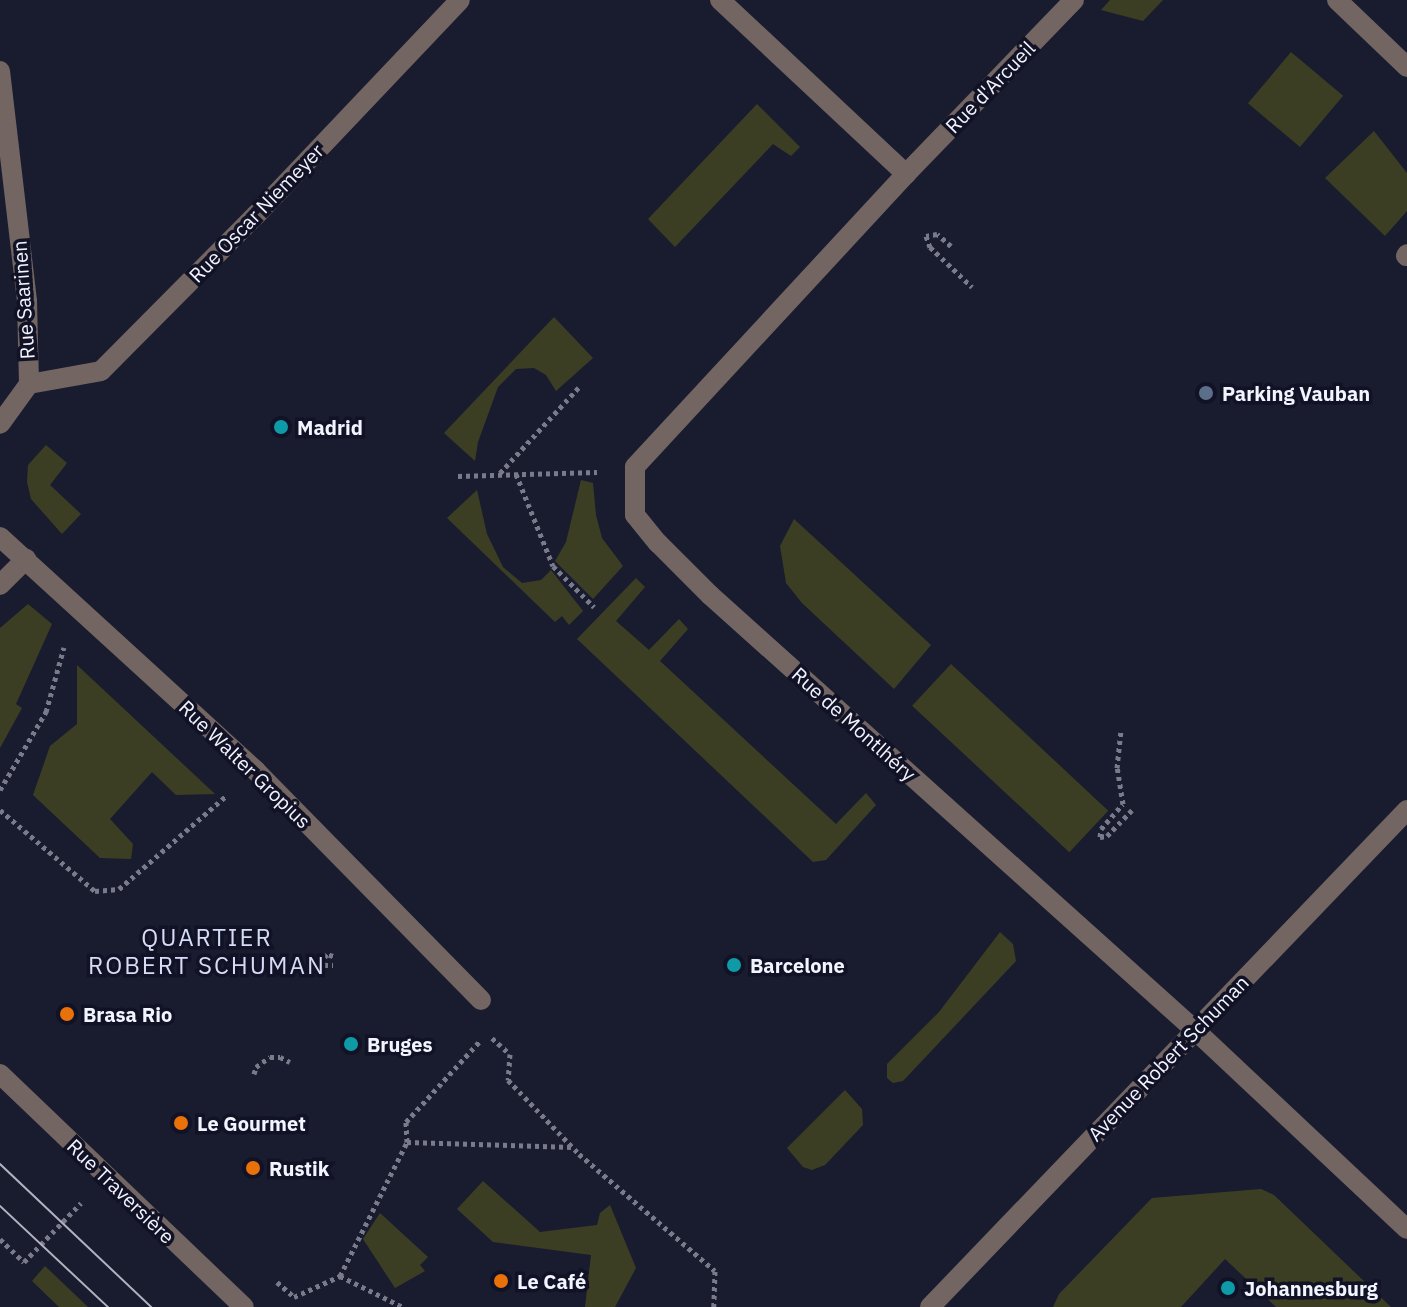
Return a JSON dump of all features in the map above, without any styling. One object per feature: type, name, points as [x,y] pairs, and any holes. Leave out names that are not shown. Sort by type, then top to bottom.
[{"type":"street","name":"Rue Oscar Niemeyer","points":[[29,384],[101,371],[256,215],[460,0]]},
{"type":"street","points":[[720,0],[906,174]]},
{"type":"street","name":"Rue d'Arcueil","points":[[906,174],[1074,0]]},
{"type":"street","points":[[1337,0],[1407,67]]},
{"type":"street","name":"Rue Saarinen","points":[[0,71],[27,301],[29,384],[0,424]]},
{"type":"street","name":"Rue de Montlhéry","points":[[906,174],[635,467],[635,515],[710,595],[1196,1031],[1407,1229]]},
{"type":"street","name":"Rue Walter Gropius","points":[[0,537],[256,771],[481,1000]]},
{"type":"street","points":[[0,585],[26,559]]},
{"type":"street","name":"Avenue Robert Schuman","points":[[930,1307],[1407,810]]},
{"type":"street","name":"Rue Traversière","points":[[0,1074],[239,1303]]},
{"type":"path","points":[[951,246],[937,234],[926,236],[930,247],[972,287]]},
{"type":"path","points":[[500,473],[579,387]]},
{"type":"path","points":[[458,476],[606,472]]},
{"type":"path","points":[[516,474],[553,566],[594,607]]},
{"type":"path","points":[[0,790],[46,712],[75,607]]},
{"type":"path","points":[[1121,732],[1117,768],[1123,804],[1101,829],[1100,837],[1107,836],[1132,810]]},
{"type":"path","points":[[0,810],[95,891],[119,889],[256,771]]},
{"type":"path","points":[[333,956],[327,954],[322,961],[324,965],[333,965]]},
{"type":"path","points":[[245,971],[252,972],[254,967],[247,958]]},
{"type":"path","points":[[239,1303],[264,1269],[294,1297],[340,1276],[407,1142],[406,1122],[487,1033],[510,1054],[508,1080],[573,1147],[715,1271],[714,1307]]},
{"type":"path","points":[[254,1074],[256,1067],[270,1057],[280,1057],[290,1062]]},
{"type":"path","points":[[407,1142],[573,1147]]},
{"type":"path","points":[[0,1239],[24,1262],[81,1203]]},
{"type":"path","points":[[340,1276],[403,1307]]},
{"type":"green space","points":[[1110,0],[1163,0],[1143,21],[1101,10]]},
{"type":"green space","points":[[1291,52],[1343,96],[1300,147],[1248,103]]},
{"type":"green space","points":[[757,104],[800,147],[791,156],[773,144],[675,247],[648,219]]},
{"type":"green space","points":[[1374,131],[1407,173],[1407,211],[1385,236],[1325,178]]},
{"type":"green space","points":[[554,317],[593,358],[556,391],[546,375],[534,368],[516,369],[498,387],[478,442],[475,461],[444,433]]},
{"type":"green space","points":[[46,445],[67,463],[50,485],[81,514],[62,534],[31,499],[27,482],[28,465]]},
{"type":"green space","points":[[581,480],[593,483],[602,538],[623,566],[593,599],[555,561],[566,542]]},
{"type":"green space","points":[[477,490],[487,534],[503,567],[522,583],[541,580],[551,570],[583,611],[569,625],[562,616],[555,622],[447,518]]},
{"type":"green space","points":[[794,519],[931,645],[894,689],[802,603],[786,583],[780,546]]},
{"type":"green space","points":[[636,578],[645,587],[616,621],[649,650],[679,619],[688,629],[660,661],[836,824],[866,793],[876,805],[826,860],[813,862],[577,639]]},
{"type":"green space","points":[[28,604],[52,624],[16,704],[22,708],[0,748],[0,628]]},
{"type":"green space","points":[[951,664],[1108,811],[1069,852],[912,706]]},
{"type":"green space","points":[[77,665],[215,794],[176,795],[152,772],[110,819],[133,844],[131,859],[100,858],[33,795],[50,746],[77,724]]},
{"type":"green space","points":[[1000,932],[1013,944],[1016,961],[903,1081],[893,1083],[887,1078],[887,1064],[939,1012]]},
{"type":"green space","points":[[845,1090],[862,1109],[863,1125],[825,1165],[812,1170],[803,1167],[787,1148]]},
{"type":"green space","points":[[483,1181],[540,1232],[597,1225],[600,1213],[610,1205],[636,1268],[615,1307],[585,1307],[591,1255],[493,1242],[457,1209]]},
{"type":"green space","points":[[1261,1189],[1274,1195],[1391,1307],[1276,1307],[1225,1259],[1181,1307],[1053,1307],[1059,1294],[1152,1198]]},
{"type":"green space","points":[[380,1213],[428,1257],[420,1265],[425,1271],[395,1288],[363,1239]]},
{"type":"green space","points":[[45,1266],[88,1307],[59,1307],[32,1281]]},
{"type":"tram line","points":[[0,1164],[151,1307]]},
{"type":"tram line","points":[[0,1206],[108,1307]]},
{"type":"place","name":"Parking Vauban","points":[[1206,393]]},
{"type":"place","name":"Madrid","points":[[281,427]]},
{"type":"place","name":"Barcelone","points":[[734,965]]},
{"type":"place","name":"Brasa Rio","points":[[67,1014]]},
{"type":"place","name":"Bruges","points":[[351,1044]]},
{"type":"place","name":"Le Gourmet","points":[[181,1123]]},
{"type":"place","name":"Rustik","points":[[253,1168]]},
{"type":"place","name":"Le Café","points":[[501,1281]]},
{"type":"place","name":"Johannesburg","points":[[1228,1288]]},
{"type":"district","name":"QUARTIER ROBERT SCHUMAN","points":[[207,952]]}]
